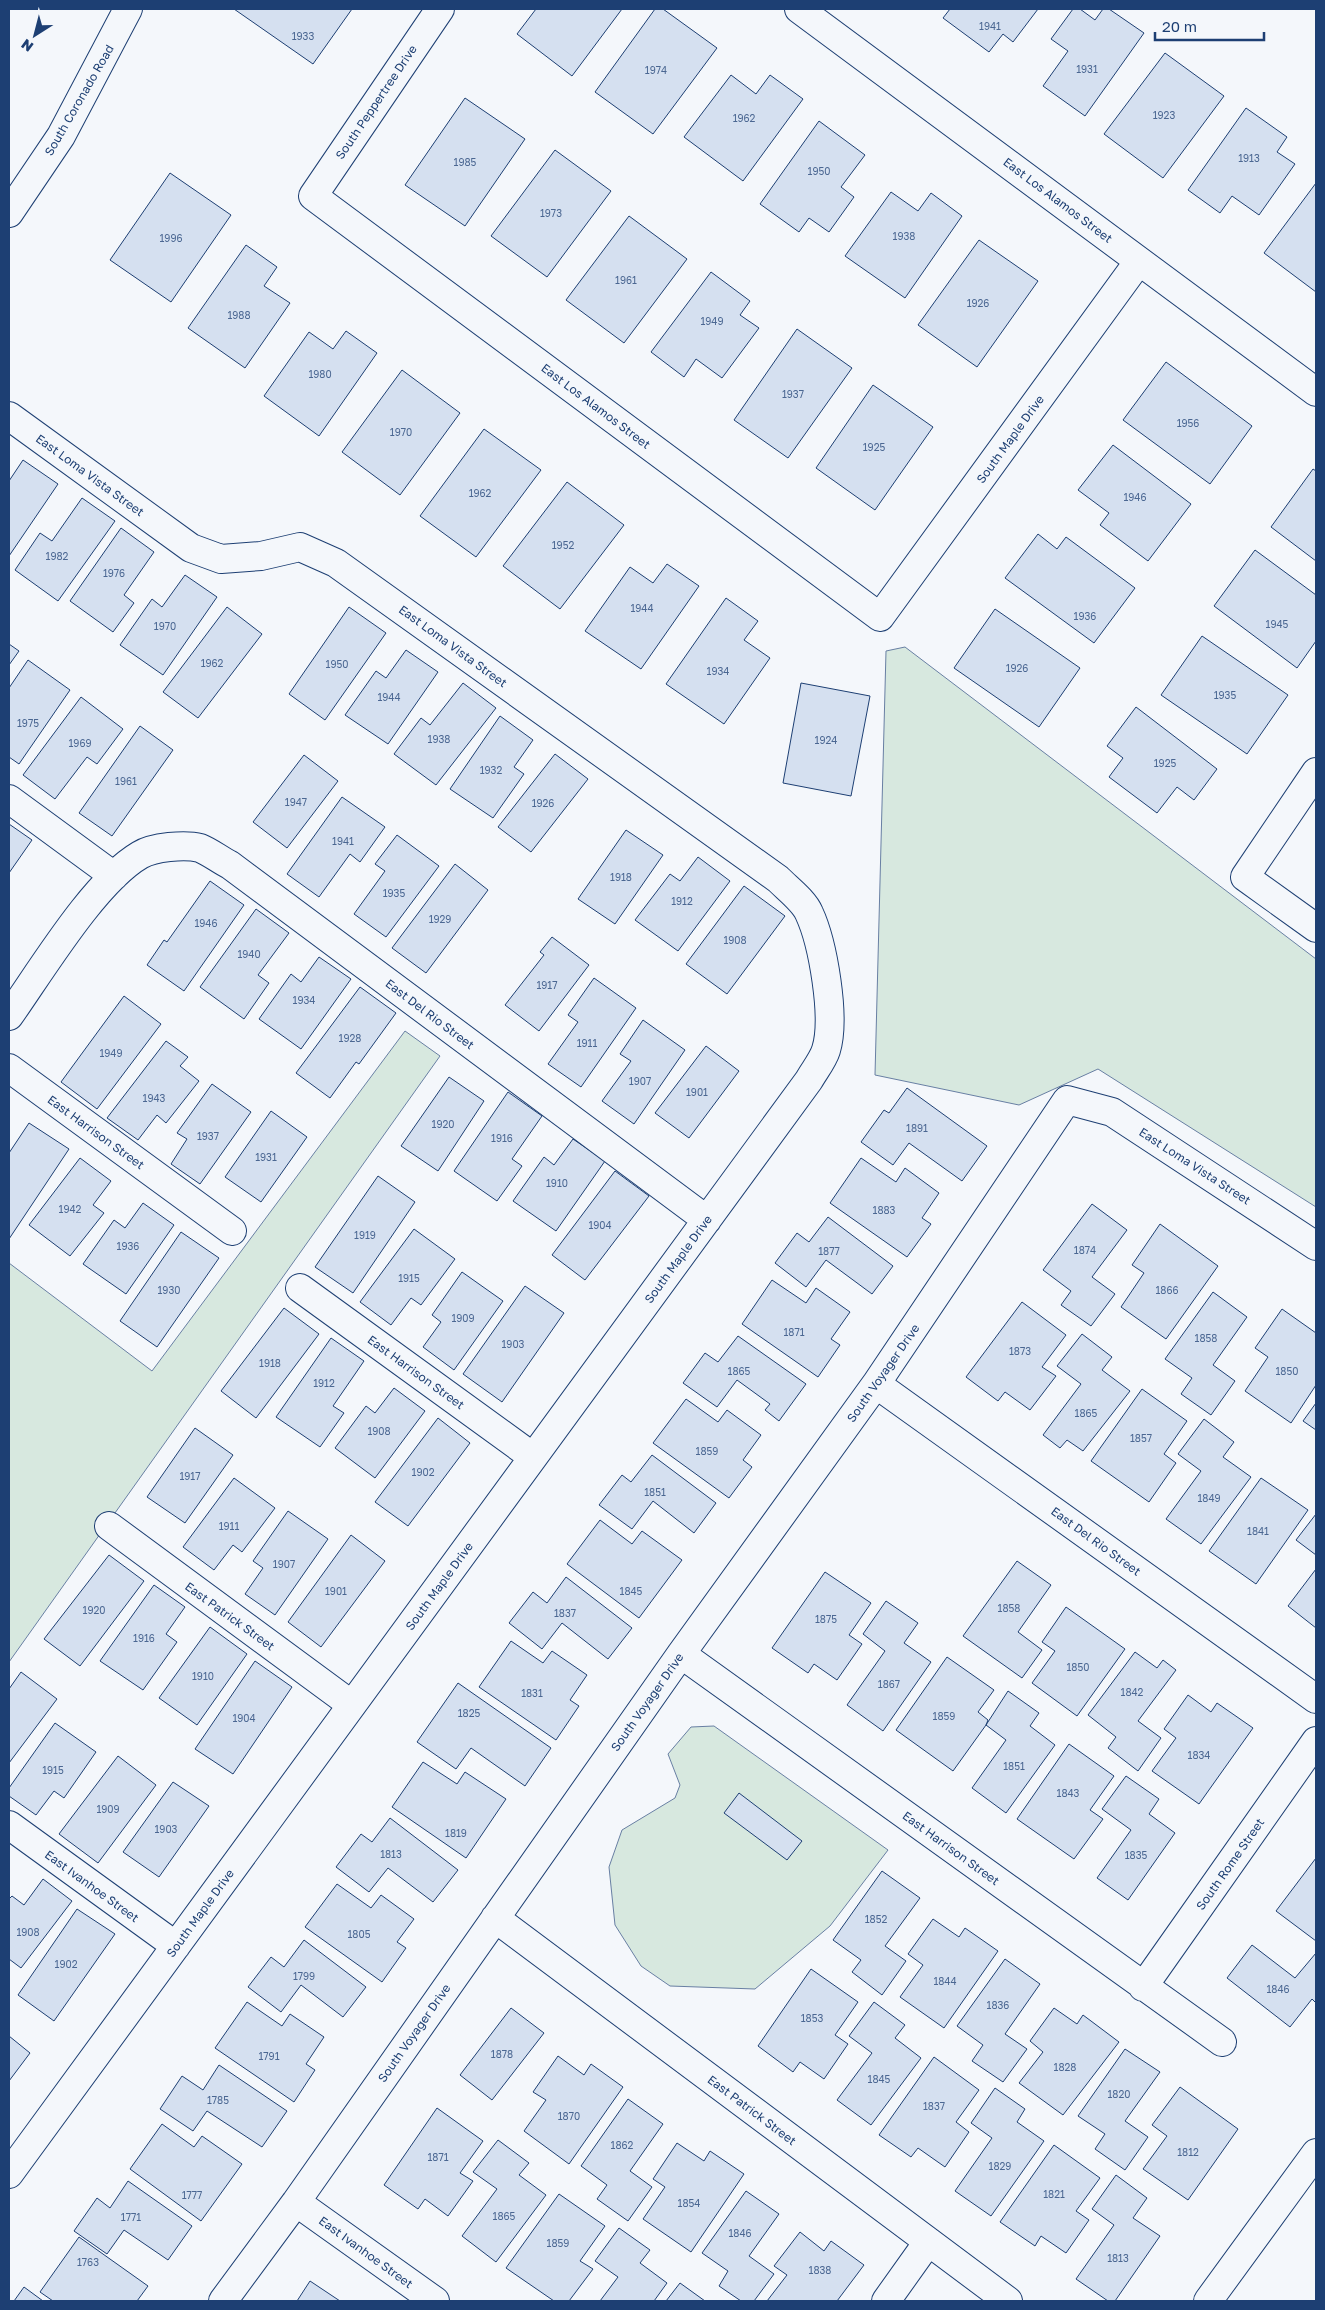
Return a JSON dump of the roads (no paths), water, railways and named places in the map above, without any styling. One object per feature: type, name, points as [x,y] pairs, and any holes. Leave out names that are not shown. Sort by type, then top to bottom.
[{"type":"street","name":"South Coronado Road","points":[[9,213],[61,136],[128,9]]},
{"type":"street","name":"South Peppertree Drive","points":[[313,196],[440,9]]},
{"type":"street","name":"East Los Alamos Street","points":[[799,9],[1316,392]]},
{"type":"street","name":"East Los Alamos Street","points":[[313,196],[880,617]]},
{"type":"street","name":"South Maple Drive","points":[[880,617],[1139,261]]},
{"type":"street","name":"East Loma Vista Street","points":[[9,416],[191,548],[221,559],[261,556],[300,547],[336,563],[778,879],[809,912],[819,941],[828,984]]},
{"type":"street","points":[[1316,772],[1245,877],[1316,928]]},
{"type":"street","points":[[9,799],[114,876],[87,906],[9,1016]]},
{"type":"street","name":"East Del Rio Street","points":[[114,876],[141,854],[168,847],[199,848],[230,865],[707,1220]]},
{"type":"street","name":"South Maple Drive","points":[[9,2174],[809,1080],[826,1049],[828,984]]},
{"type":"street","name":"East Harrison Street","points":[[9,1068],[232,1231]]},
{"type":"street","name":"East Loma Vista Street","points":[[1067,1100],[1112,1112],[1316,1246]]},
{"type":"street","name":"South Voyager Drive","points":[[223,2301],[296,2202],[681,1654],[876,1384],[1067,1100]]},
{"type":"street","name":"East Harrison Street","points":[[300,1288],[533,1457]]},
{"type":"street","name":"East Del Rio Street","points":[[876,1384],[1316,1699]]},
{"type":"street","name":"East Patrick Street","points":[[109,1526],[352,1705]]},
{"type":"street","name":"East Harrison Street","points":[[681,1654],[1222,2042]]},
{"type":"street","name":"South Rome Street","points":[[1143,1987],[1316,1741]]},
{"type":"street","name":"East Ivanhoe Street","points":[[9,1826],[176,1946]]},
{"type":"street","name":"East Patrick Street","points":[[495,1918],[1008,2301]]},
{"type":"street","points":[[1208,2301],[1316,2153]]},
{"type":"street","name":"East Ivanhoe Street","points":[[296,2202],[435,2301]]},
{"type":"street","points":[[886,2301],[928,2242]]}]
